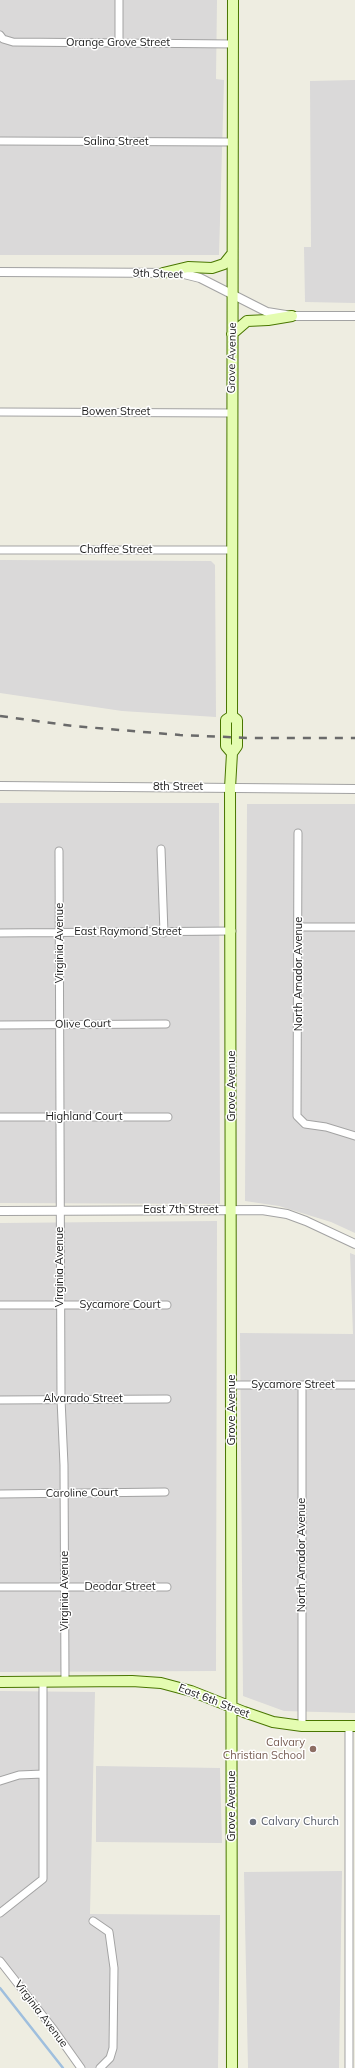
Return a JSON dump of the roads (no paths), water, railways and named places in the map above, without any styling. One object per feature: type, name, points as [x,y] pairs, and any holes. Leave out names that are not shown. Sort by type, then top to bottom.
[{"type":"main road","name":"Grove Avenue","points":[[232,2068],[232,931],[230,788],[232,753],[226,746],[226,720],[232,716],[231,412],[233,295],[233,0]]},
{"type":"main road","points":[[163,273],[188,267],[212,268],[224,264],[232,254]]},
{"type":"main road","points":[[232,334],[247,321],[268,320],[292,316]]},
{"type":"main road","name":"East 6th Street","points":[[0,1682],[132,1681],[168,1684],[274,1722],[302,1726],[352,1726]]},
{"type":"street","points":[[119,0],[119,43]]},
{"type":"street","name":"Orange Grove Street","points":[[2,37],[13,42],[233,44]]},
{"type":"street","name":"Salina Street","points":[[0,141],[233,142]]},
{"type":"street","name":"9th Street","points":[[0,272],[180,273],[200,278],[267,312],[292,316],[355,316]]},
{"type":"street","name":"Bowen Street","points":[[0,412],[231,412]]},
{"type":"street","name":"Chaffee Street","points":[[0,550],[232,550]]},
{"type":"street","name":"8th Street","points":[[0,786],[355,789]]},
{"type":"street","name":"North Amador Avenue","points":[[298,833],[299,927],[297,1116],[304,1124],[326,1127],[355,1136]]},
{"type":"street","points":[[161,850],[164,933]]},
{"type":"street","name":"Virginia Avenue","points":[[59,851],[61,1399],[64,1493],[65,1682]]},
{"type":"street","points":[[299,927],[355,927]]},
{"type":"street","name":"East Raymond Street","points":[[0,933],[164,933],[232,931]]},
{"type":"street","name":"Olive Court","points":[[0,1025],[166,1024]]},
{"type":"street","name":"Highland Court","points":[[0,1117],[168,1118]]},
{"type":"street","name":"East 7th Street","points":[[0,1211],[262,1210],[286,1214],[331,1231],[355,1244]]},
{"type":"street","name":"Sycamore Court","points":[[0,1305],[167,1305]]},
{"type":"street","name":"Sycamore Street","points":[[232,1385],[355,1385]]},
{"type":"street","name":"North Amador Avenue","points":[[302,1385],[302,1726]]},
{"type":"street","name":"Alvarado Street","points":[[0,1400],[167,1399]]},
{"type":"street","name":"Caroline Court","points":[[0,1494],[165,1492]]},
{"type":"street","name":"Deodar Street","points":[[0,1587],[168,1587]]},
{"type":"street","points":[[0,1913],[43,1879],[43,1682]]},
{"type":"street","points":[[349,2068],[352,2008],[352,1726]]},
{"type":"street","points":[[0,1781],[19,1775],[42,1774]]},
{"type":"street","points":[[93,1920],[109,1932],[114,1968],[113,2048],[110,2058],[100,2068]]},
{"type":"street","name":"Virginia Avenue","points":[[0,1961],[54,2030],[81,2068]]},
{"type":"waterway","points":[[0,1988],[63,2068]]},
{"type":"railway","points":[[0,716],[73,726],[180,735],[249,738],[355,738]]},
{"type":"place","name":"Calvary Christian School","points":[[313,1749]]},
{"type":"place","name":"Calvary Church","points":[[253,1822]]}]
